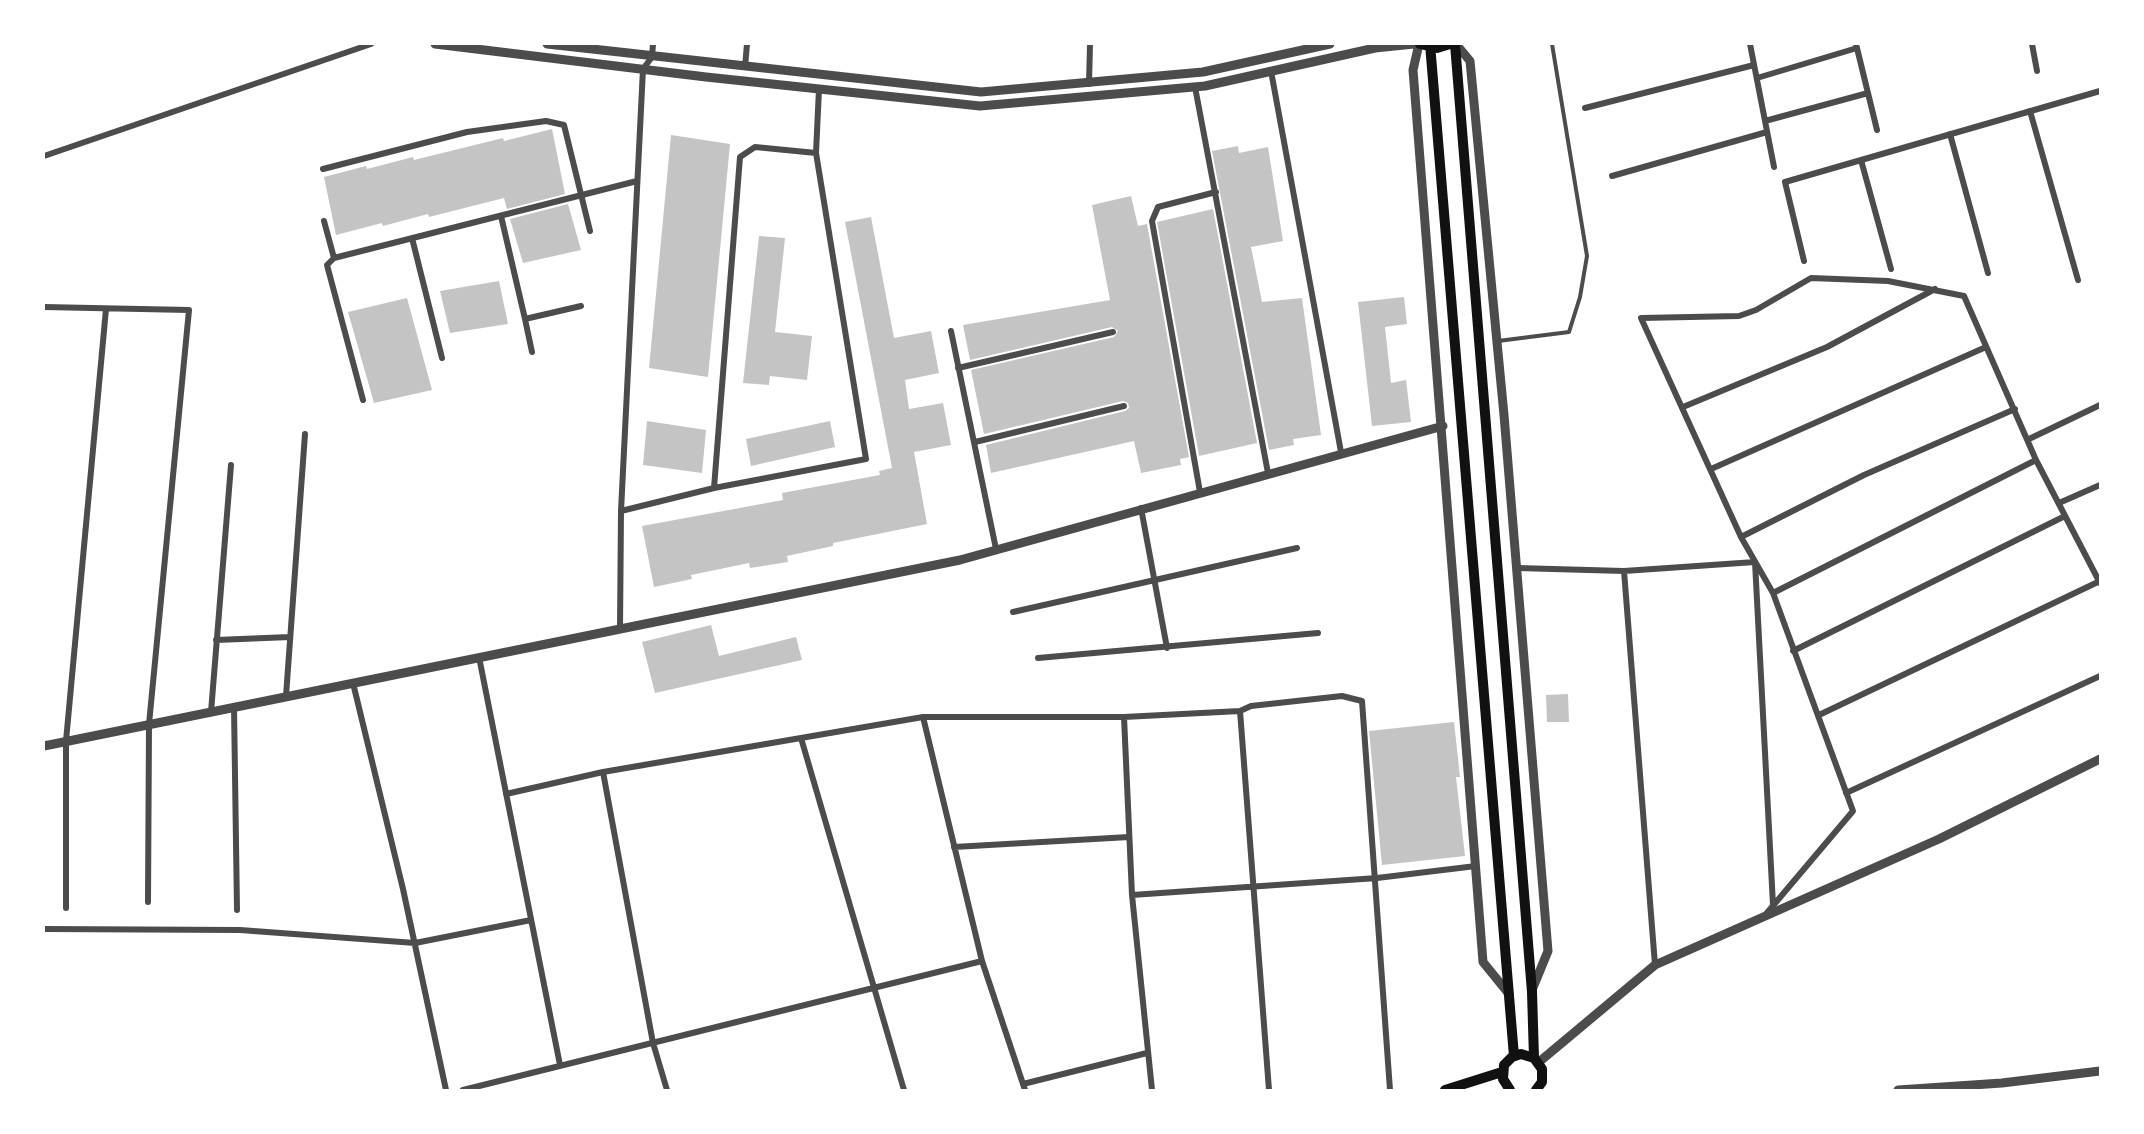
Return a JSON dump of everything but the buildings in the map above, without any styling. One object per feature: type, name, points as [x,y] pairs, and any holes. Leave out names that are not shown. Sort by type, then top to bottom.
[{"type":"main road","points":[[1420,44],[1437,48],[1450,44]]},
{"type":"main road","points":[[1430,44],[1514,1056]]},
{"type":"main road","points":[[1456,44],[1528,956],[1537,1060],[1543,1075],[1536,1090]]},
{"type":"main road","points":[[1510,1090],[1503,1079],[1504,1065],[1514,1056],[1521,1054],[1537,1060]]},
{"type":"main road","points":[[1445,1090],[1502,1072]]},
{"type":"street","points":[[44,156],[371,44]]},
{"type":"street","points":[[435,44],[980,106],[1195,87],[1375,48],[1414,44]]},
{"type":"street","points":[[547,44],[981,92],[1203,72],[1330,44]]},
{"type":"street","points":[[620,629],[621,511],[643,69],[652,57],[653,44]]},
{"type":"street","points":[[745,67],[747,44]]},
{"type":"street","points":[[1089,84],[1090,44]]},
{"type":"street","points":[[1420,44],[1413,70],[1484,962],[1509,994]]},
{"type":"street","points":[[1456,44],[1470,61],[1517,568],[1548,951],[1532,992]]},
{"type":"street","points":[[1750,44],[1774,167]]},
{"type":"street","points":[[2032,44],[2037,71]]},
{"type":"street","points":[[1757,78],[1857,46],[1877,130]]},
{"type":"street","points":[[1585,108],[1754,65]]},
{"type":"street","points":[[1271,71],[1341,452]]},
{"type":"street","points":[[1195,87],[1268,473]]},
{"type":"street","points":[[621,511],[714,488],[866,459],[816,153],[819,89]]},
{"type":"street","points":[[1804,261],[1785,182],[2100,91]]},
{"type":"street","points":[[1765,121],[1868,93]]},
{"type":"street","points":[[2030,111],[2078,280]]},
{"type":"street","points":[[324,169],[466,132],[546,121],[564,125],[590,231]]},
{"type":"street","points":[[1612,176],[1767,132]]},
{"type":"street","points":[[1950,134],[1988,273]]},
{"type":"street","points":[[714,488],[740,157],[755,147],[816,153]]},
{"type":"street","points":[[1861,160],[1891,268]]},
{"type":"street","points":[[363,400],[327,265],[334,258],[637,182]]},
{"type":"street","points":[[1200,492],[1152,221],[1158,207],[1216,192]]},
{"type":"street","points":[[501,216],[532,352]]},
{"type":"street","points":[[324,221],[334,258]]},
{"type":"street","points":[[412,238],[442,358]]},
{"type":"street","points":[[1762,919],[1853,811],[1773,593],[1741,537],[1641,318],[1739,316],[1756,310],[1811,278],[1888,281],[1964,296],[2036,460],[2100,582],[1819,715]]},
{"type":"street","points":[[1683,407],[1827,346],[1935,289]]},
{"type":"street","points":[[525,319],[581,306]]},
{"type":"street","points":[[44,307],[189,310],[148,724],[148,902]]},
{"type":"street","points":[[66,908],[66,741],[106,309]]},
{"type":"street","points":[[951,331],[996,549]]},
{"type":"street","points":[[958,368],[1113,332]]},
{"type":"street","points":[[1711,469],[1986,347]]},
{"type":"street","points":[[2029,440],[2100,405]]},
{"type":"street","points":[[975,442],[1124,406]]},
{"type":"street","points":[[1741,537],[1864,475],[2015,409]]},
{"type":"street","points":[[44,746],[960,560],[1341,452],[1443,426]]},
{"type":"street","points":[[286,696],[305,434]]},
{"type":"street","points":[[1773,593],[2036,460]]},
{"type":"street","points":[[211,712],[231,465]]},
{"type":"street","points":[[2060,503],[2100,485]]},
{"type":"street","points":[[1141,508],[1167,648]]},
{"type":"street","points":[[1793,651],[2065,516]]},
{"type":"street","points":[[1013,612],[1297,548]]},
{"type":"street","points":[[1517,568],[1624,571],[1755,562]]},
{"type":"street","points":[[1755,562],[1773,905]]},
{"type":"street","points":[[1624,571],[1655,965]]},
{"type":"street","points":[[1038,658],[1318,633]]},
{"type":"street","points":[[216,640],[290,637]]},
{"type":"street","points":[[479,657],[560,1065]]},
{"type":"street","points":[[1846,793],[2100,676]]},
{"type":"street","points":[[353,683],[415,943],[446,1090]]},
{"type":"street","points":[[506,794],[603,772],[923,717],[1124,717],[1240,711],[1251,706],[1342,696],[1362,700],[1377,878],[1390,1090]]},
{"type":"street","points":[[234,707],[237,910]]},
{"type":"street","points":[[1240,711],[1269,1090]]},
{"type":"street","points":[[923,717],[982,961],[1024,1087],[1147,1053]]},
{"type":"street","points":[[1124,717],[1132,895],[1152,1090]]},
{"type":"street","points":[[801,738],[904,1090]]},
{"type":"street","points":[[1537,1060],[1655,965],[1939,839],[2100,759]]},
{"type":"street","points":[[603,772],[653,1043],[667,1090]]},
{"type":"street","points":[[954,847],[1130,837]]},
{"type":"street","points":[[1132,895],[1377,878],[1476,866]]},
{"type":"street","points":[[44,929],[240,930],[415,943],[531,920]]},
{"type":"street","points":[[463,1090],[982,961]]},
{"type":"street","points":[[1898,1090],[2002,1087],[2100,1071]]},
{"type":"lane","points":[[1497,341],[1569,332],[1580,297],[1587,256],[1552,44]]}]
